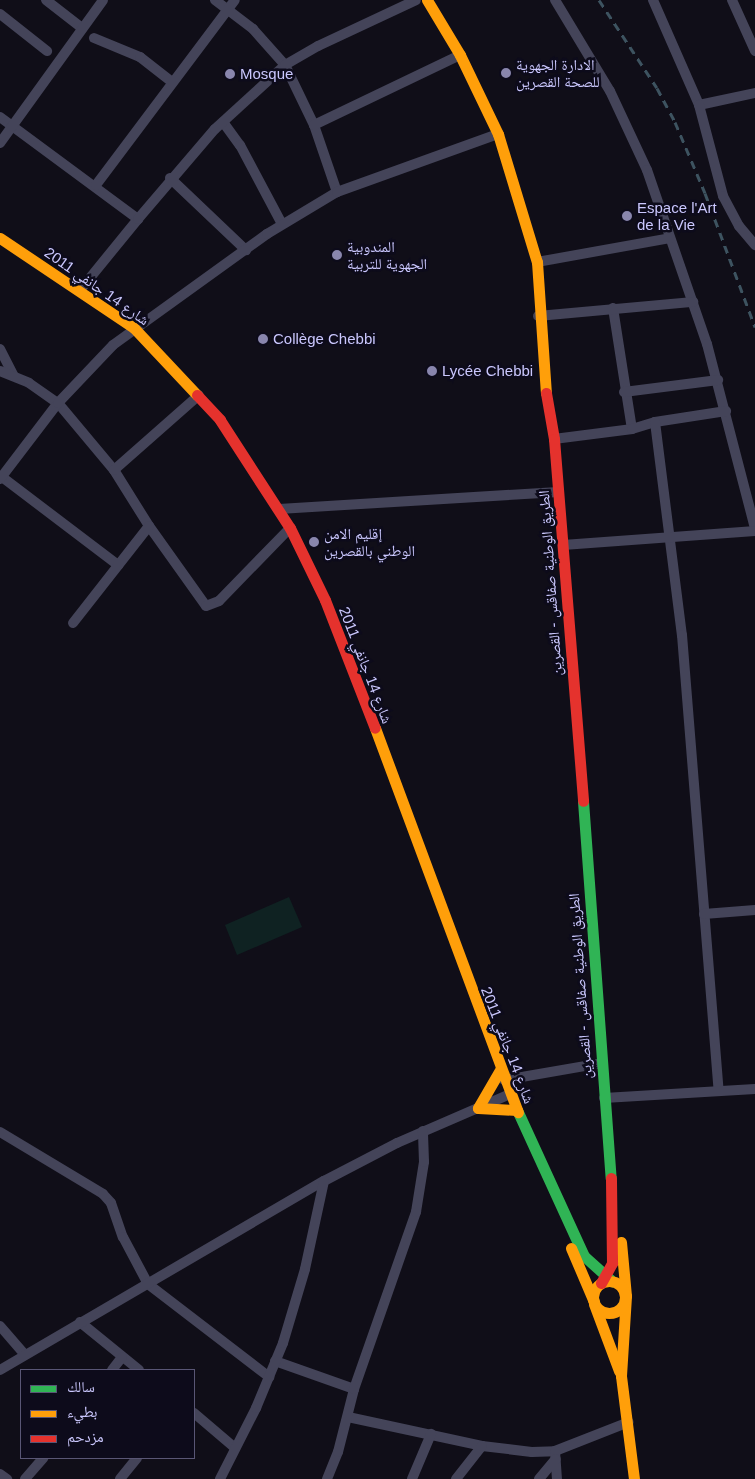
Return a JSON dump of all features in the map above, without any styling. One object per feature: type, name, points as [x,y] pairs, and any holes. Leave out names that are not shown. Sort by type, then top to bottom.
[{"type":"main road","name":"الطريق الوطنية صفاقس - القصرين","points":[[427,0],[460,55],[498,134],[537,262],[538,316],[554,439],[612,1186],[613,1248],[612,1263],[606,1280]]},
{"type":"main road","name":"شارع 14 جانفي 2011","points":[[0,238],[134,328],[199,395],[238,446],[279,508],[326,600],[351,663],[510,1094],[558,1204],[584,1256],[606,1280]]},
{"type":"main road","points":[[478,1108],[502,1075]]},
{"type":"main road","points":[[478,1108],[517,1110]]},
{"type":"main road","name":"الطريق الوطنية صفاقس - القصرين","points":[[612,1186],[618,1208],[626,1296],[621,1376],[629,1422],[634,1479]]},
{"type":"main road","name":"شارع 14 جانفي 2011","points":[[558,1204],[621,1376]]},
{"type":"main road","points":[[606,1280],[622,1286],[626,1296],[623,1306],[615,1313],[605,1313],[594,1302],[594,1292],[606,1280]]},
{"type":"street","points":[[46,0],[82,28]]},
{"type":"street","points":[[0,143],[103,0]]},
{"type":"street","points":[[215,0],[228,8],[272,48],[285,66],[314,125],[337,192]]},
{"type":"street","points":[[96,186],[235,0]]},
{"type":"street","points":[[80,290],[170,178],[223,122],[285,66],[318,46],[416,0]]},
{"type":"street","points":[[555,0],[592,58],[630,131],[693,302],[718,380],[755,529],[669,539],[563,545]]},
{"type":"street","points":[[653,0],[699,105],[723,196],[739,226],[755,245]]},
{"type":"street","points":[[732,0],[755,51]]},
{"type":"street","points":[[0,14],[47,51]]},
{"type":"street","points":[[94,38],[140,57],[172,82]]},
{"type":"street","points":[[314,125],[460,55]]},
{"type":"street","points":[[699,105],[755,93]]},
{"type":"street","points":[[0,117],[96,186],[138,219]]},
{"type":"street","points":[[223,122],[240,145],[282,224]]},
{"type":"street","points":[[118,565],[1,478],[58,403],[93,364],[134,328],[170,307],[282,224],[337,192],[498,134]]},
{"type":"street","points":[[170,178],[246,250]]},
{"type":"street","points":[[537,262],[670,238]]},
{"type":"street","points":[[538,316],[693,302]]},
{"type":"street","points":[[613,308],[624,392],[632,428]]},
{"type":"street","points":[[0,350],[13,375]]},
{"type":"street","points":[[0,371],[13,375],[58,403],[114,470],[149,526],[203,604],[210,606],[219,601],[290,528]]},
{"type":"street","points":[[624,392],[718,380]]},
{"type":"street","points":[[114,470],[199,395]]},
{"type":"street","points":[[554,439],[632,428],[655,422],[726,411]]},
{"type":"street","points":[[655,422],[682,635],[719,1091]]},
{"type":"street","points":[[279,508],[558,492]]},
{"type":"street","points":[[72,623],[149,526]]},
{"type":"street","points":[[704,914],[755,910]]},
{"type":"street","points":[[502,1075],[602,1063]]},
{"type":"street","points":[[604,1098],[755,1089]]},
{"type":"street","points":[[0,1370],[324,1181],[423,1131],[510,1094]]},
{"type":"street","points":[[327,1479],[348,1417],[354,1390],[416,1212],[424,1162],[423,1131]]},
{"type":"street","points":[[0,1132],[103,1194],[111,1204],[126,1244],[148,1284],[269,1377]]},
{"type":"street","points":[[220,1479],[275,1361],[305,1269],[324,1181]]},
{"type":"street","points":[[80,1322],[139,1369]]},
{"type":"street","points":[[0,1326],[25,1355]]},
{"type":"street","points":[[113,1369],[122,1357]]},
{"type":"street","points":[[275,1361],[354,1390]]},
{"type":"street","points":[[195,1414],[235,1448]]},
{"type":"street","points":[[348,1417],[482,1446],[555,1455],[629,1422]]},
{"type":"street","points":[[412,1479],[431,1434]]},
{"type":"street","points":[[456,1479],[482,1446]]},
{"type":"street","points":[[539,1479],[555,1455]]},
{"type":"street","points":[[555,1455],[557,1479]]},
{"type":"street","points":[[25,1479],[42,1459]]},
{"type":"street","points":[[120,1479],[136,1459]]},
{"type":"street","points":[[0,1474],[7,1479]]},
{"type":"green space","points":[[289,897],[302,927],[237,955],[225,925]]},
{"type":"railway","points":[[599,0],[657,88],[675,122],[705,193],[755,327]]},
{"type":"traffic: fast","points":[[583,801],[611,1178]]},
{"type":"traffic: fast","points":[[518,1112],[584,1256],[612,1281]]},
{"type":"traffic: slow","points":[[427,0],[460,55],[498,134],[537,262],[546,393]]},
{"type":"traffic: slow","points":[[0,238],[134,328],[197,395]]},
{"type":"traffic: slow","points":[[375,728],[518,1112]]},
{"type":"traffic: slow","points":[[500,1070],[478,1108],[517,1110]]},
{"type":"traffic: slow","points":[[621,1242],[626,1296],[621,1376],[634,1479]]},
{"type":"traffic: slow","points":[[571,1248],[594,1302]]},
{"type":"traffic: slow","points":[[609,1281],[621,1285],[625,1297],[621,1309],[609,1313],[597,1309],[593,1297],[597,1285],[609,1281]]},
{"type":"traffic: slow","points":[[594,1304],[619,1371]]},
{"type":"traffic: jam","points":[[546,393],[554,439],[583,801]]},
{"type":"traffic: jam","points":[[197,395],[220,420],[290,528],[325,600],[375,728]]},
{"type":"traffic: jam","points":[[601,1283],[612,1263],[611,1178]]},
{"type":"place","name":"الادارة الجهوية للصحة القصرين","points":[[506,73]]},
{"type":"place","name":"Mosque","points":[[230,74]]},
{"type":"place","name":"Espace l'Art de la Vie","points":[[627,216]]},
{"type":"place","name":"المندوبية الجهوية للتربية","points":[[337,255]]},
{"type":"place","name":"Collège Chebbi","points":[[263,339]]},
{"type":"place","name":"Lycée Chebbi","points":[[432,371]]},
{"type":"place","name":"إقليم الامن الوطني بالقصرين","points":[[314,542]]}]
